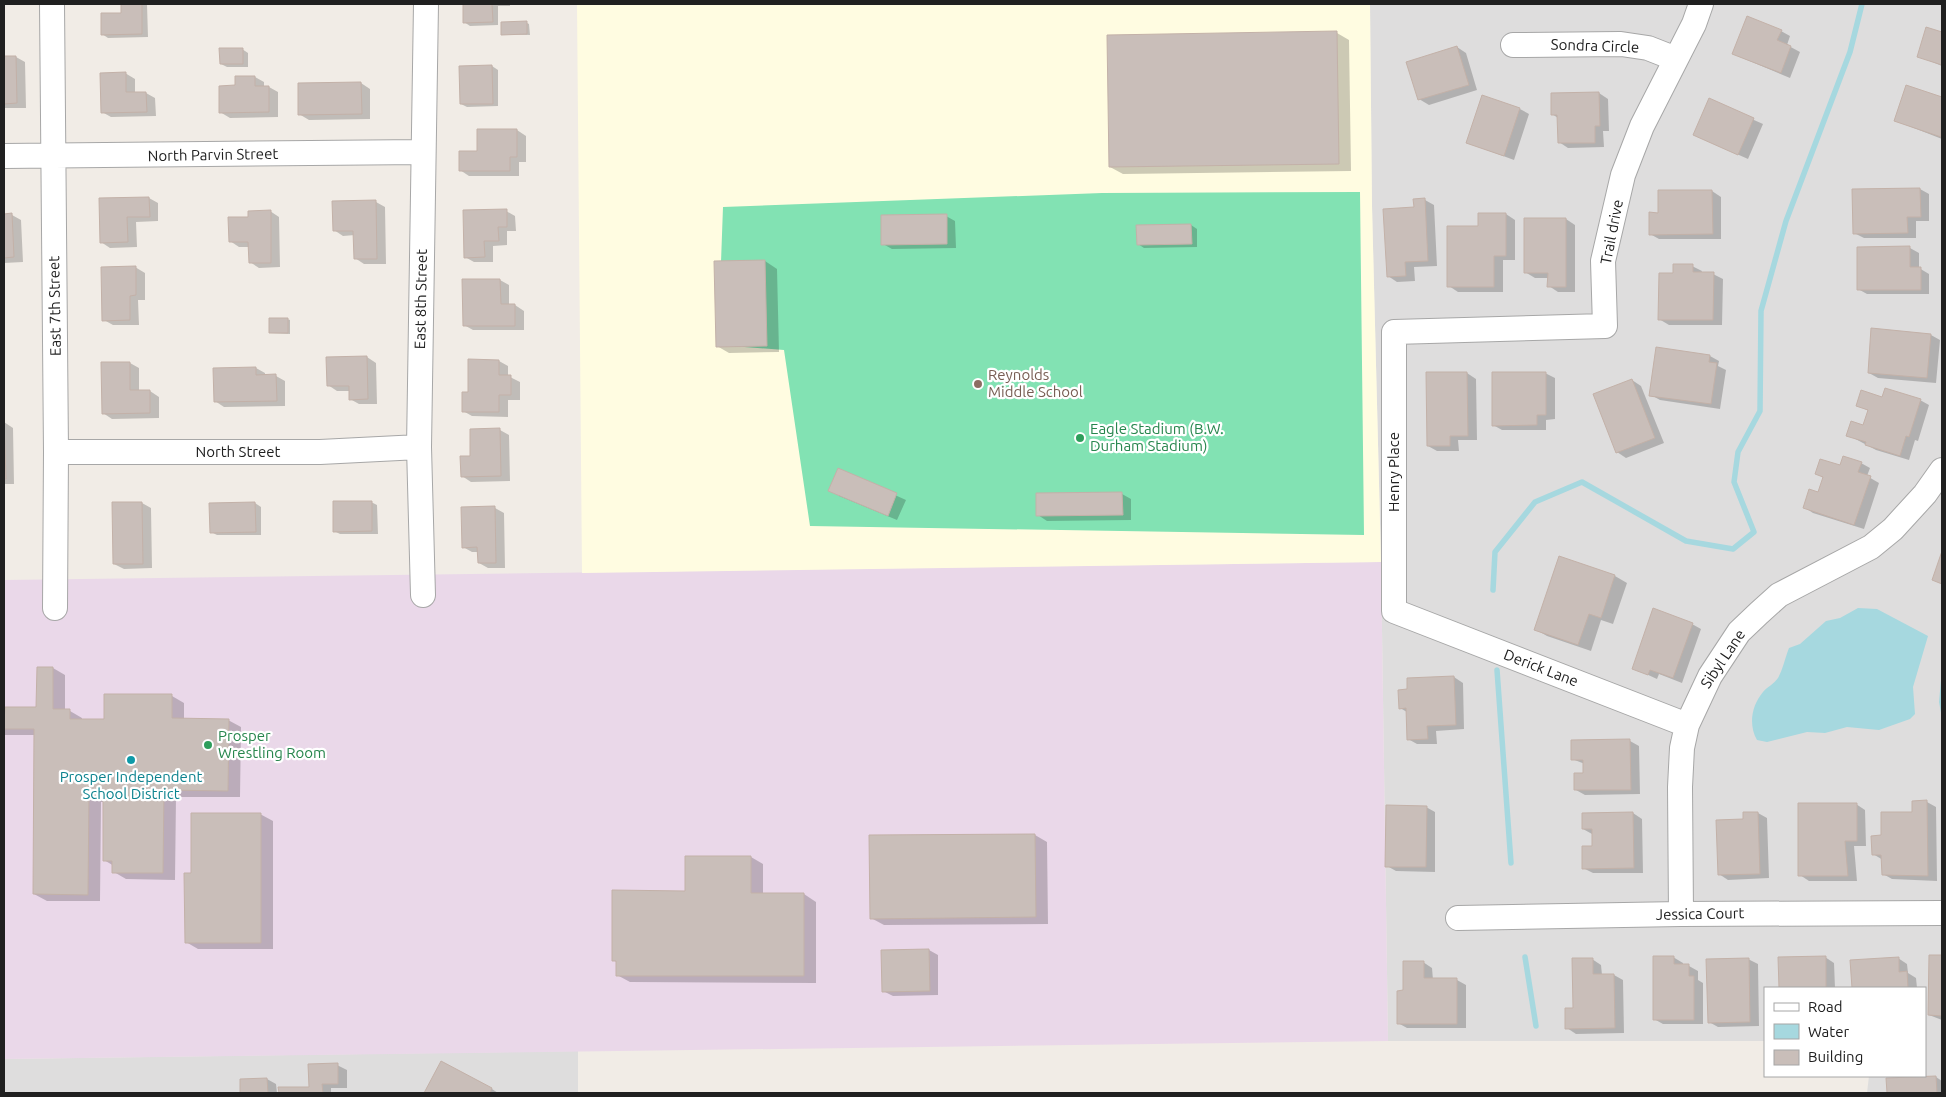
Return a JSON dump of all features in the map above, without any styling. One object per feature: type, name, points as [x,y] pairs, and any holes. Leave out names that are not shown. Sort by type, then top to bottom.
[{"type":"street","name":"East 7th Street","points":[[52,4],[56,452],[55,608]]},
{"type":"street","name":"East 8th Street","points":[[423,595],[418,447],[426,4]]},
{"type":"street","name":"Trail drive","points":[[1394,332],[1605,326],[1603,261],[1624,175],[1642,126],[1701,4]]},
{"type":"street","name":"Sondra Circle","points":[[1512,45],[1621,44],[1648,48],[1676,58]]},
{"type":"street","name":"North Parvin Street","points":[[4,156],[423,152]]},
{"type":"street","name":"Henry Place","points":[[1394,332],[1394,611]]},
{"type":"street","name":"North Street","points":[[56,452],[320,452],[418,447]]},
{"type":"street","name":"Sibyl Lane","points":[[1681,914],[1680,787],[1686,725],[1710,676],[1739,632],[1779,595],[1871,547],[1894,529],[1925,494],[1942,470]]},
{"type":"street","name":"Derick Lane","points":[[1394,611],[1686,725]]},
{"type":"street","name":"Jessica Court","points":[[1458,918],[1681,914],[1942,913]]},
{"type":"shaded area","name":"Reynolds Middle School","points":[[577,4],[1370,4],[1372,206],[1381,562],[582,573]]},
{"type":"shaded area","points":[[1370,4],[1942,4],[1942,1093],[1867,1093],[1869,1077],[1926,1077],[1926,987],[1764,987],[1764,1041],[1388,1041],[1381,562],[1372,206]]},
{"type":"shaded area","points":[[1381,562],[1388,1041],[4,1059],[4,580]]},
{"type":"shaded area","points":[[578,1051],[578,1093],[4,1093],[4,1059]]},
{"type":"green space","name":"Eagle Stadium (B.W. Durham Stadium)","points":[[1360,192],[1364,535],[810,526],[784,350],[718,345],[723,207],[1102,193]]},
{"type":"water","points":[[1858,608],[1877,609],[1928,636],[1913,687],[1915,714],[1910,719],[1879,730],[1847,727],[1825,733],[1807,732],[1767,742],[1757,740],[1752,721],[1756,703],[1763,692],[1778,678],[1789,648],[1800,644],[1826,621],[1840,618]]},
{"type":"water","points":[[1942,669],[1942,718],[1939,702]]},
{"type":"building","points":[[121,4],[142,4],[142,34],[101,35],[101,13],[121,13]]},
{"type":"building","points":[[463,4],[492,4],[493,22],[463,23]]},
{"type":"building","points":[[1747,16],[1782,30],[1777,40],[1791,46],[1781,73],[1732,54]]},
{"type":"building","points":[[527,21],[527,34],[501,35],[501,22]]},
{"type":"building","points":[[1926,27],[1942,32],[1942,65],[1917,57]]},
{"type":"building","points":[[1337,31],[1339,164],[1109,167],[1107,35]]},
{"type":"building","points":[[1457,46],[1469,85],[1418,100],[1406,62]]},
{"type":"building","points":[[219,48],[243,48],[243,64],[220,64]]},
{"type":"building","points":[[4,56],[16,56],[17,103],[4,104]]},
{"type":"building","points":[[492,65],[493,104],[460,104],[459,66]]},
{"type":"building","points":[[126,72],[126,92],[146,92],[147,112],[101,113],[100,73]]},
{"type":"building","points":[[235,76],[255,76],[255,86],[269,86],[269,112],[219,113],[219,86],[235,85]]},
{"type":"building","points":[[361,82],[362,114],[298,115],[298,83]]},
{"type":"building","points":[[1906,85],[1942,97],[1941,137],[1894,121]]},
{"type":"building","points":[[1599,92],[1600,126],[1595,126],[1595,143],[1558,143],[1557,115],[1551,115],[1551,93]]},
{"type":"building","points":[[1482,95],[1520,108],[1504,156],[1466,143]]},
{"type":"building","points":[[1709,98],[1754,118],[1738,155],[1693,135]]},
{"type":"building","points":[[477,129],[517,129],[517,157],[510,157],[510,171],[459,171],[459,151],[477,151]]},
{"type":"building","points":[[1920,188],[1921,217],[1907,217],[1908,233],[1853,234],[1852,189]]},
{"type":"building","points":[[1658,190],[1712,190],[1713,234],[1649,235],[1649,212],[1658,213]]},
{"type":"building","points":[[149,197],[150,217],[127,217],[128,242],[100,243],[99,198]]},
{"type":"building","points":[[1425,198],[1428,261],[1405,262],[1406,276],[1387,277],[1383,209],[1414,207],[1413,199]]},
{"type":"building","points":[[376,200],[377,259],[354,259],[353,231],[333,231],[332,201]]},
{"type":"building","points":[[507,209],[507,227],[498,227],[499,241],[484,241],[485,257],[464,258],[463,210]]},
{"type":"building","points":[[271,210],[271,263],[249,263],[248,242],[229,242],[228,217],[248,217],[248,211]]},
{"type":"building","points":[[12,213],[14,257],[4,258],[4,214]]},
{"type":"building","points":[[1478,213],[1506,213],[1506,256],[1494,256],[1494,287],[1447,287],[1447,226],[1478,226]]},
{"type":"building","points":[[947,214],[947,244],[881,245],[881,215]]},
{"type":"building","points":[[1524,218],[1566,218],[1566,287],[1547,287],[1548,273],[1524,273]]},
{"type":"building","points":[[1191,224],[1192,244],[1137,245],[1136,225]]},
{"type":"building","points":[[1910,246],[1910,267],[1921,267],[1921,290],[1857,290],[1857,247]]},
{"type":"building","points":[[765,260],[767,346],[716,347],[714,261]]},
{"type":"building","points":[[1673,264],[1693,264],[1693,272],[1714,272],[1713,320],[1658,320],[1659,273],[1673,273]]},
{"type":"building","points":[[136,266],[136,295],[130,296],[130,320],[102,321],[101,267]]},
{"type":"building","points":[[462,279],[500,279],[501,304],[515,304],[515,326],[463,326]]},
{"type":"building","points":[[269,318],[288,318],[288,333],[269,333]]},
{"type":"building","points":[[1871,328],[1931,334],[1927,378],[1868,373]]},
{"type":"building","points":[[1656,347],[1710,355],[1709,362],[1717,363],[1711,404],[1649,396]]},
{"type":"building","points":[[367,356],[368,399],[349,400],[349,386],[327,386],[326,357]]},
{"type":"building","points":[[468,359],[499,360],[499,375],[511,375],[511,395],[499,395],[499,412],[462,412],[462,392],[468,392]]},
{"type":"building","points":[[101,362],[130,362],[130,390],[150,390],[150,413],[102,414]]},
{"type":"building","points":[[256,367],[256,375],[276,374],[277,401],[214,402],[213,368]]},
{"type":"building","points":[[1426,372],[1467,372],[1468,436],[1450,436],[1450,446],[1427,446]]},
{"type":"building","points":[[1492,372],[1546,372],[1546,415],[1537,415],[1537,425],[1492,426]]},
{"type":"building","points":[[1632,379],[1655,438],[1616,453],[1593,394]]},
{"type":"building","points":[[1885,388],[1921,399],[1909,437],[1906,436],[1900,456],[1865,445],[1866,442],[1846,436],[1851,421],[1863,425],[1868,410],[1856,406],[1861,390],[1882,397]]},
{"type":"building","points":[[4,421],[6,479],[4,479]]},
{"type":"building","points":[[500,428],[501,476],[461,477],[460,456],[470,456],[470,429]]},
{"type":"building","points":[[1843,456],[1862,462],[1858,472],[1871,476],[1854,525],[1803,508],[1809,489],[1818,492],[1823,477],[1815,474],[1820,459],[1840,465]]},
{"type":"building","points":[[838,468],[897,493],[888,516],[828,491]]},
{"type":"building","points":[[1122,492],[1123,515],[1036,516],[1036,493]]},
{"type":"building","points":[[333,501],[372,501],[372,531],[333,532]]},
{"type":"building","points":[[112,502],[142,502],[143,564],[113,564]]},
{"type":"building","points":[[255,502],[256,532],[210,533],[209,503]]},
{"type":"building","points":[[495,506],[496,563],[478,563],[477,547],[462,548],[461,507]]},
{"type":"building","points":[[1942,551],[1942,584],[1932,580]]},
{"type":"building","points":[[1559,556],[1615,575],[1601,618],[1589,614],[1578,645],[1534,630]]},
{"type":"building","points":[[1653,608],[1693,623],[1673,678],[1650,670],[1648,675],[1632,669]]},
{"type":"building","name":"Prosper Independent School District","points":[[37,667],[53,667],[53,709],[70,709],[70,719],[104,719],[104,694],[172,694],[172,718],[229,719],[228,791],[164,790],[163,873],[112,873],[112,861],[103,861],[103,796],[89,795],[88,895],[33,894],[34,729],[4,729],[4,721],[5,707],[36,707]]},
{"type":"building","points":[[1454,676],[1456,725],[1427,726],[1428,739],[1407,740],[1406,708],[1399,709],[1398,690],[1407,689],[1407,678]]},
{"type":"building","points":[[1630,739],[1631,790],[1574,790],[1574,773],[1583,773],[1583,760],[1571,760],[1571,740]]},
{"type":"building","points":[[1927,800],[1928,876],[1882,875],[1881,855],[1872,855],[1871,836],[1881,835],[1881,812],[1912,812],[1912,801]]},
{"type":"building","points":[[1798,803],[1857,803],[1857,841],[1845,841],[1848,876],[1798,876]]},
{"type":"building","points":[[1386,805],[1427,806],[1426,867],[1385,867]]},
{"type":"building","points":[[1633,812],[1634,868],[1582,869],[1582,846],[1592,846],[1592,829],[1582,829],[1582,813]]},
{"type":"building","points":[[1743,812],[1758,812],[1760,874],[1718,875],[1716,820],[1743,819]]},
{"type":"building","points":[[191,813],[261,813],[261,943],[185,943],[184,873],[191,873]]},
{"type":"building","points":[[1035,834],[1036,917],[870,919],[869,835]]},
{"type":"building","points":[[685,856],[751,856],[751,893],[804,893],[804,976],[616,976],[616,961],[612,961],[612,890],[685,891]]},
{"type":"building","points":[[929,949],[930,991],[882,992],[881,950]]},
{"type":"building","points":[[1929,955],[1942,955],[1942,1016],[1928,1015]]},
{"type":"building","points":[[1653,956],[1674,956],[1674,964],[1689,964],[1689,976],[1694,976],[1694,1020],[1653,1020]]},
{"type":"building","points":[[1826,956],[1826,987],[1779,987],[1778,957]]},
{"type":"building","points":[[1899,957],[1899,972],[1907,971],[1908,987],[1852,987],[1850,960]]},
{"type":"building","points":[[1572,958],[1593,958],[1593,974],[1614,974],[1615,1028],[1565,1029],[1565,1008],[1573,1008]]},
{"type":"building","points":[[1749,958],[1750,1022],[1708,1023],[1706,959]]},
{"type":"building","points":[[1403,961],[1424,961],[1424,978],[1457,978],[1457,1024],[1397,1024],[1397,991],[1403,990]]},
{"type":"building","points":[[441,1061],[492,1088],[490,1093],[424,1093]]},
{"type":"building","points":[[338,1063],[338,1084],[322,1084],[323,1093],[279,1093],[278,1087],[309,1087],[308,1064]]},
{"type":"building","points":[[1936,1076],[1937,1093],[1887,1093],[1886,1078]]},
{"type":"building","points":[[267,1078],[268,1093],[240,1093],[240,1079]]},
{"type":"waterway","points":[[1493,590],[1495,552],[1535,502],[1582,482],[1686,541],[1733,549],[1754,532],[1734,482],[1738,452],[1760,411],[1761,311],[1786,221],[1850,52],[1862,4]]},
{"type":"waterway","points":[[1497,670],[1511,863]]},
{"type":"waterway","points":[[1525,957],[1536,1026]]},
{"type":"place","name":"Reynolds Middle School","points":[[978,384]]},
{"type":"place","name":"Eagle Stadium (B.W. Durham Stadium)","points":[[1080,438]]},
{"type":"place","name":"Prosper Wrestling Room","points":[[208,745]]},
{"type":"place","name":"Prosper Independent School District","points":[[131,760]]}]
